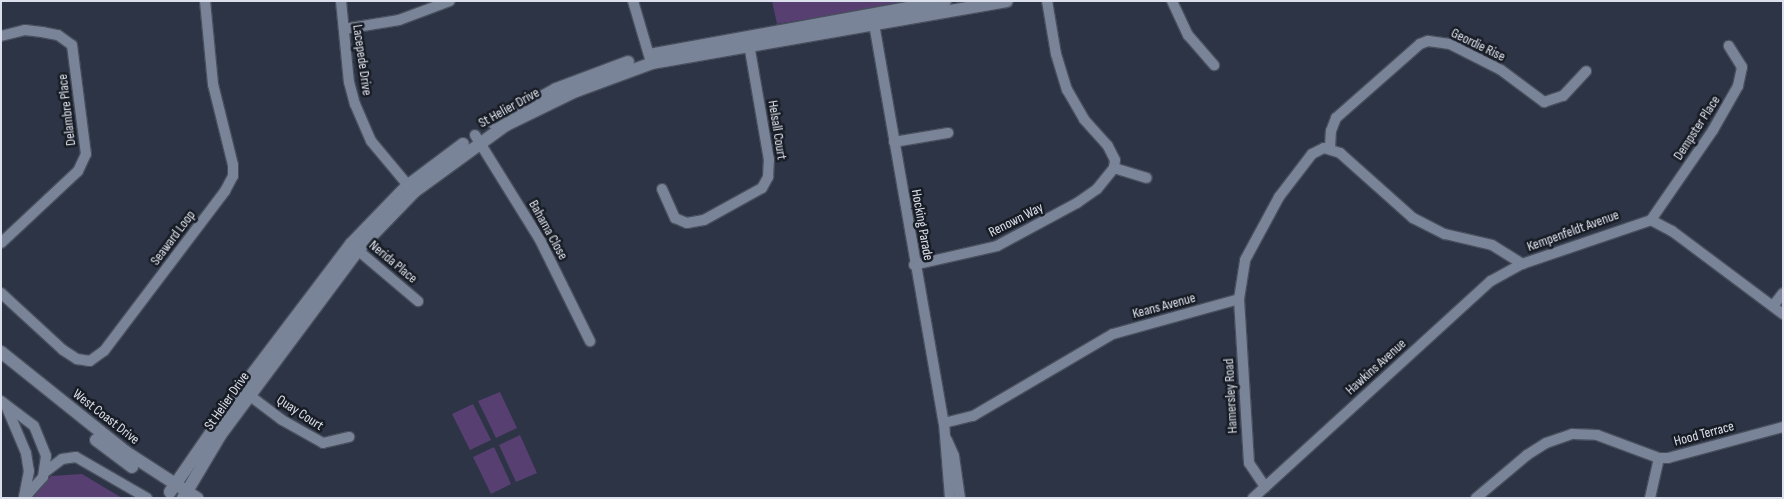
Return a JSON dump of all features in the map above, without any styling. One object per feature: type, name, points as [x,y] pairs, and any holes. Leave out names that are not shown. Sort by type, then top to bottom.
[{"type":"street","name":"Seaward Loop","points":[[1,293],[63,350],[77,359],[90,361],[104,351],[226,191],[233,176],[233,165],[213,84],[205,1]]},
{"type":"street","name":"Lacepede Drive","points":[[341,1],[349,82],[363,125],[384,160],[411,189]]},
{"type":"street","points":[[344,29],[399,20],[450,1]]},
{"type":"street","points":[[633,1],[651,59]]},
{"type":"street","name":"St Helier Drive","points":[[182,493],[245,392],[354,247],[411,189],[477,138],[556,89],[651,59],[873,18],[946,1]]},
{"type":"street","name":"St Helier Drive","points":[[873,18],[1007,1]]},
{"type":"street","points":[[1047,1],[1056,54],[1067,90],[1084,119],[1108,146],[1115,160],[1114,168],[1146,178]]},
{"type":"street","points":[[1172,1],[1188,35],[1214,65]]},
{"type":"street","name":"Hocking Parade","points":[[873,18],[914,265],[947,439],[954,456],[960,498]]},
{"type":"street","name":"Delambre Place","points":[[1,36],[25,30],[42,32],[58,35],[72,45],[86,154],[78,171],[1,243]]},
{"type":"street","name":"Helsall Court","points":[[662,189],[675,218],[694,223],[762,188],[768,177],[769,160],[748,41]]},
{"type":"street","name":"Geordie Rise","points":[[1330,148],[1331,131],[1336,118],[1420,44],[1428,41],[1450,44],[1501,70],[1544,102],[1563,96],[1586,70]]},
{"type":"street","name":"Dempster Place","points":[[1651,220],[1713,130],[1738,86],[1742,67],[1729,46]]},
{"type":"street","points":[[894,142],[948,133]]},
{"type":"street","name":"Bahama Close","points":[[477,138],[540,240],[590,341]]},
{"type":"street","points":[[1239,300],[1240,280],[1249,253],[1279,197],[1306,160],[1319,150],[1330,148]]},
{"type":"street","name":"Kempenfeldt Avenue","points":[[1330,148],[1340,152],[1413,218],[1445,234],[1492,245],[1522,264],[1651,220]]},
{"type":"street","name":"Renown Way","points":[[914,265],[997,246],[1077,203],[1097,189],[1114,168]]},
{"type":"street","points":[[1651,220],[1672,231],[1783,314]]},
{"type":"street","name":"Nerida Place","points":[[354,247],[418,301]]},
{"type":"street","name":"Hawkins Avenue","points":[[1253,498],[1491,281],[1522,264]]},
{"type":"street","points":[[1773,306],[1783,292]]},
{"type":"street","name":"Keans Avenue","points":[[944,423],[973,416],[1113,334],[1239,300]]},
{"type":"street","name":"Hamersley Road","points":[[1239,300],[1249,463],[1265,487]]},
{"type":"street","name":"West Coast Drive","points":[[1,352],[126,452],[182,493]]},
{"type":"street","name":"West Coast Drive","points":[[1,362],[117,456],[182,493]]},
{"type":"street","name":"Quay Court","points":[[245,392],[282,420],[323,444],[331,444],[349,437]]},
{"type":"street","points":[[3,403],[38,433],[46,456],[45,472]]},
{"type":"street","points":[[3,403],[26,453],[28,471],[24,498]]},
{"type":"street","name":"Hood Terrace","points":[[1476,498],[1527,455],[1546,443],[1572,434],[1605,437],[1659,458],[1783,427]]},
{"type":"street","name":"Hocking Parade","points":[[947,439],[945,458],[950,498]]},
{"type":"street","points":[[24,498],[45,472],[62,459],[76,457],[147,498]]},
{"type":"street","points":[[1650,498],[1659,458]]},
{"type":"shaded area","points":[[772,1],[916,1],[777,24]]},
{"type":"shaded area","points":[[500,392],[517,428],[496,438],[478,401]]},
{"type":"shaded area","points":[[473,404],[491,440],[470,450],[452,414]]},
{"type":"shaded area","points":[[520,435],[537,473],[516,482],[499,445]]},
{"type":"shaded area","points":[[494,447],[511,484],[491,494],[473,457]]},
{"type":"shaded area","points":[[82,474],[122,498],[33,498],[51,476]]}]
